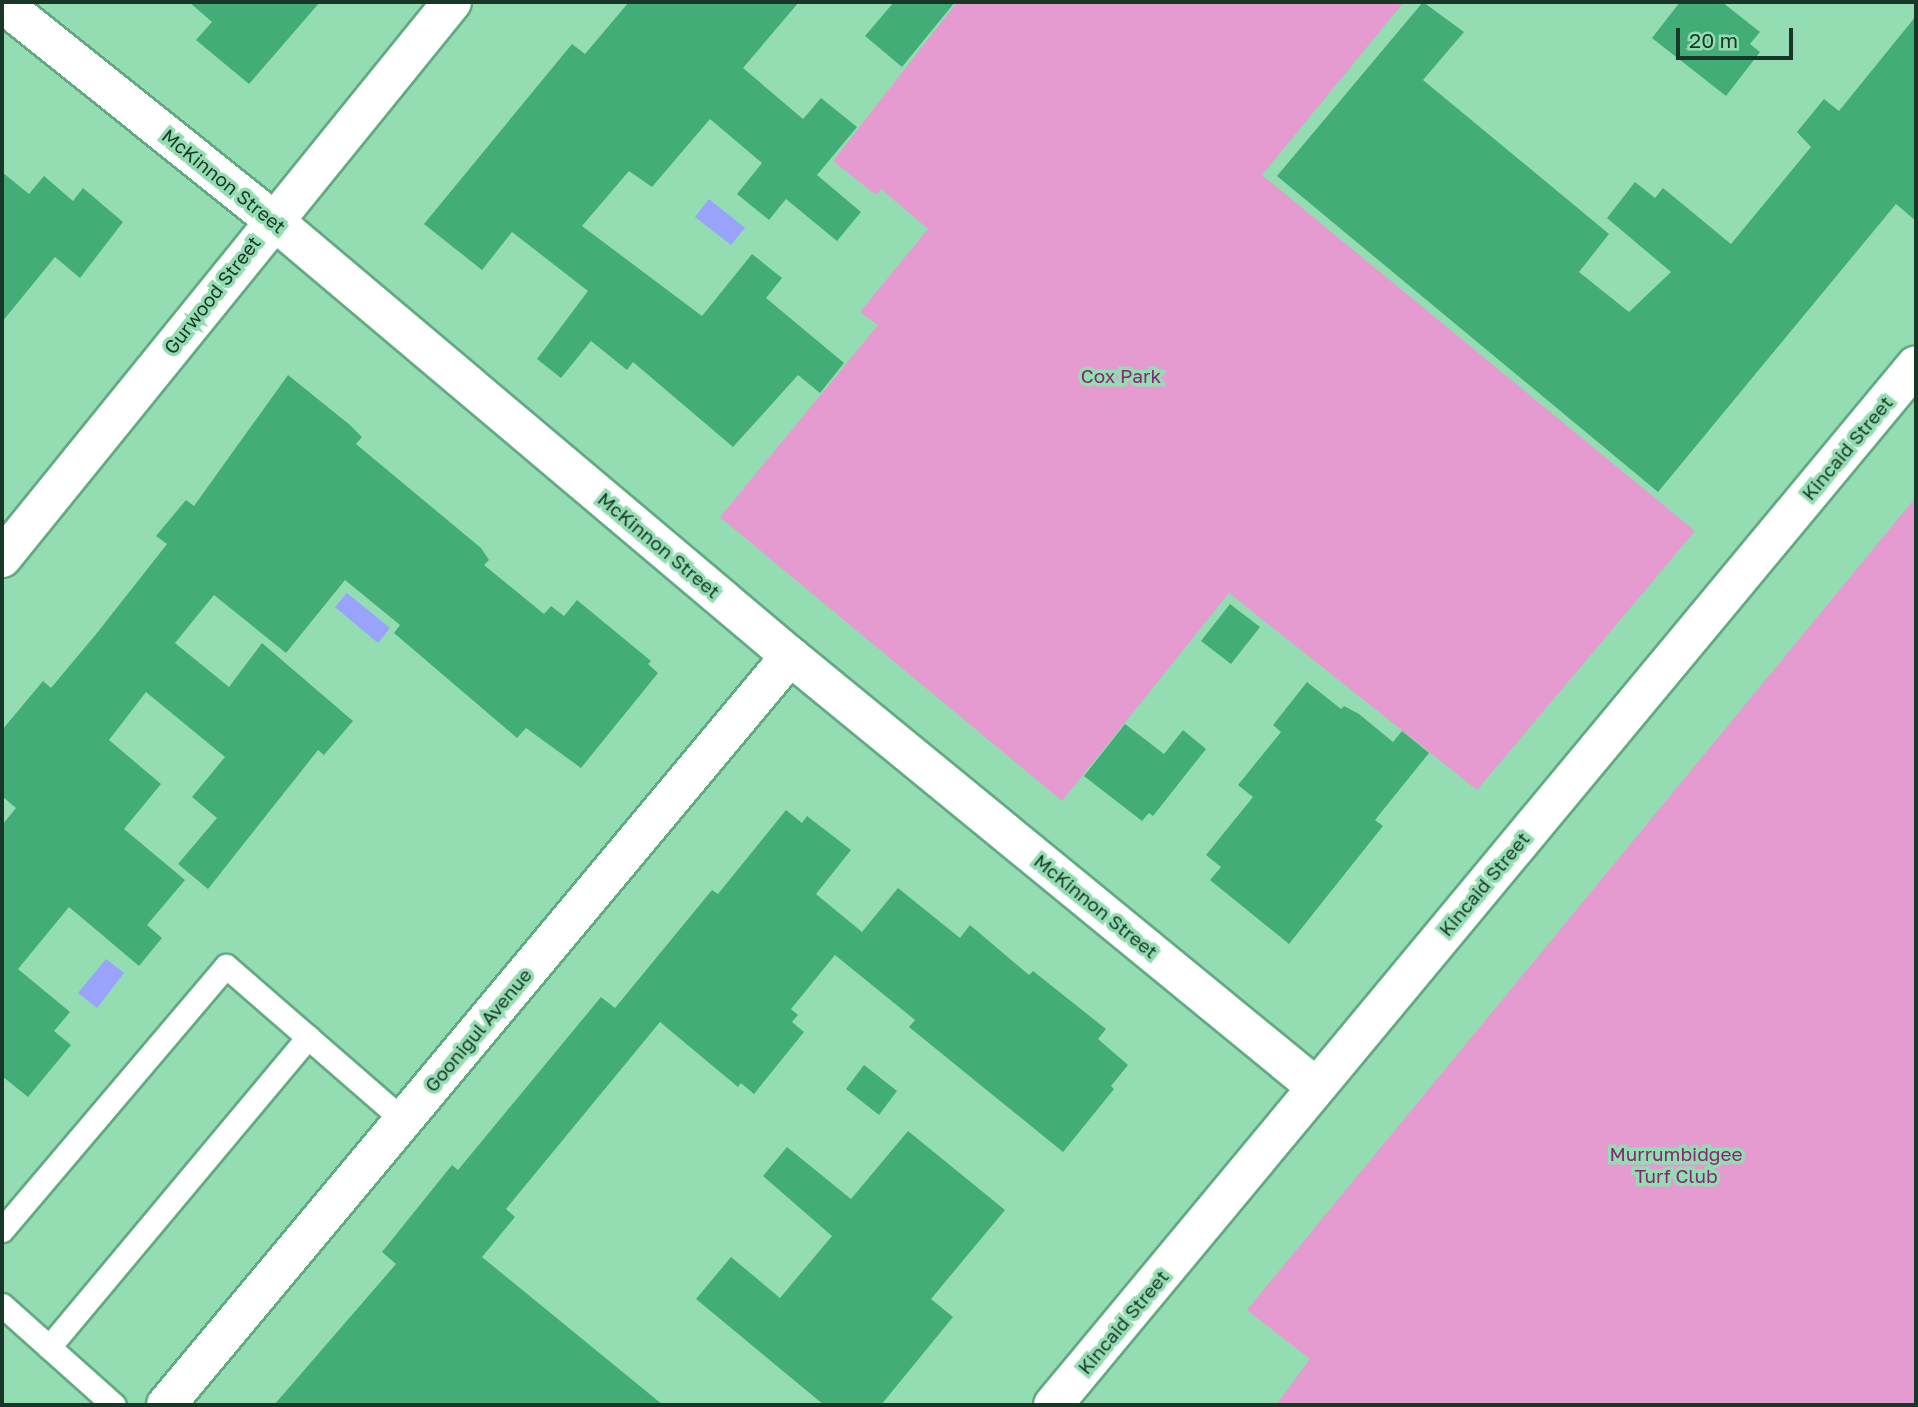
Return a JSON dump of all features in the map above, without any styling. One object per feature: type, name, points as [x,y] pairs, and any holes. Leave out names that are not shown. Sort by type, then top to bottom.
[{"type":"street","name":"Gurwood Street","points":[[2,558],[272,219],[452,2]]},
{"type":"street","name":"McKinnon Street","points":[[16,7],[790,656],[1316,1087]]},
{"type":"street","name":"Kincaid Street","points":[[1053,1405],[1916,365]]},
{"type":"street","name":"Goonigul Avenue","points":[[166,1405],[790,656]]},
{"type":"lane","points":[[2,1230],[226,966],[403,1120]]},
{"type":"lane","points":[[49,1348],[308,1037]]},
{"type":"lane","points":[[2,1305],[114,1405]]},
{"type":"green space","name":"Cox Park","points":[[957,2],[1404,2],[1262,175],[1695,531],[1477,790],[1229,593],[1062,801],[720,517],[878,325],[860,312],[928,229],[881,189],[876,195],[833,161]]},
{"type":"green space","name":"Murrumbidgee Turf Club","points":[[1916,497],[1916,1405],[1276,1405],[1310,1359],[1247,1310]]},
{"type":"water","points":[[709,199],[745,228],[731,245],[695,217]]},
{"type":"water","points":[[347,593],[390,628],[378,643],[335,607]]},
{"type":"water","points":[[106,959],[124,973],[97,1008],[78,993]]},
{"type":"building","points":[[189,2],[320,2],[249,84],[196,40],[212,22]]},
{"type":"building","points":[[629,2],[799,2],[743,68],[803,119],[821,98],[857,127],[817,175],[861,212],[837,241],[786,199],[769,220],[737,194],[762,163],[710,119],[652,187],[629,171],[582,226],[702,316],[752,254],[782,278],[766,298],[844,363],[820,393],[798,375],[733,447],[633,362],[627,370],[591,341],[561,378],[537,359],[588,291],[512,232],[482,270],[424,224],[572,44],[585,54]]},
{"type":"building","points":[[894,2],[955,2],[902,67],[865,36]]},
{"type":"building","points":[[1423,2],[1464,32],[1423,80],[1609,234],[1579,272],[1629,312],[1671,272],[1607,218],[1635,182],[1655,198],[1663,188],[1731,244],[1811,147],[1797,132],[1824,99],[1839,111],[1916,16],[1916,221],[1896,204],[1658,492],[1277,176]]},
{"type":"building","points":[[1680,2],[1722,2],[1760,32],[1750,44],[1760,52],[1726,96],[1652,38]]},
{"type":"building","points":[[2,172],[29,194],[44,176],[73,201],[83,188],[123,222],[80,278],[55,257],[2,322]]},
{"type":"building","points":[[288,375],[350,425],[362,437],[356,444],[481,548],[489,560],[484,565],[544,614],[551,606],[564,616],[577,600],[651,661],[648,664],[658,673],[581,768],[526,728],[517,738],[394,633],[400,625],[345,580],[286,653],[214,595],[175,643],[229,687],[262,643],[353,721],[324,755],[318,750],[208,889],[178,864],[217,818],[192,797],[225,757],[146,692],[109,740],[161,784],[124,829],[185,880],[147,925],[162,938],[139,966],[69,907],[18,969],[70,1012],[54,1031],[71,1045],[28,1097],[2,1076],[2,825],[16,808],[2,796],[2,730],[43,681],[51,688],[97,633],[167,544],[156,536],[186,500],[194,506]]},
{"type":"building","points":[[1230,604],[1260,627],[1231,664],[1201,641]]},
{"type":"building","points":[[1307,682],[1341,709],[1344,706],[1359,714],[1393,742],[1402,731],[1429,753],[1375,820],[1383,826],[1289,944],[1210,880],[1221,867],[1206,855],[1253,797],[1238,785],[1281,732],[1273,725]]},
{"type":"building","points":[[1125,724],[1164,754],[1183,730],[1206,749],[1153,816],[1149,813],[1142,821],[1084,776]]},
{"type":"building","points":[[786,810],[802,823],[807,816],[851,850],[816,894],[862,932],[898,888],[960,938],[970,925],[1029,975],[1033,971],[1106,1029],[1098,1039],[1128,1065],[1111,1086],[1114,1089],[1063,1152],[909,1027],[915,1020],[835,955],[791,1009],[798,1015],[792,1022],[804,1032],[754,1094],[741,1083],[738,1087],[660,1022],[506,1209],[515,1217],[482,1257],[663,1405],[274,1405],[396,1264],[382,1252],[452,1165],[458,1170],[601,997],[615,1008],[712,890],[718,894]]},
{"type":"building","points":[[864,1065],[897,1091],[879,1115],[846,1089]]},
{"type":"building","points":[[908,1131],[1005,1210],[931,1299],[953,1317],[881,1405],[824,1405],[696,1299],[731,1257],[780,1298],[832,1236],[763,1176],[787,1147],[851,1199]]}]
